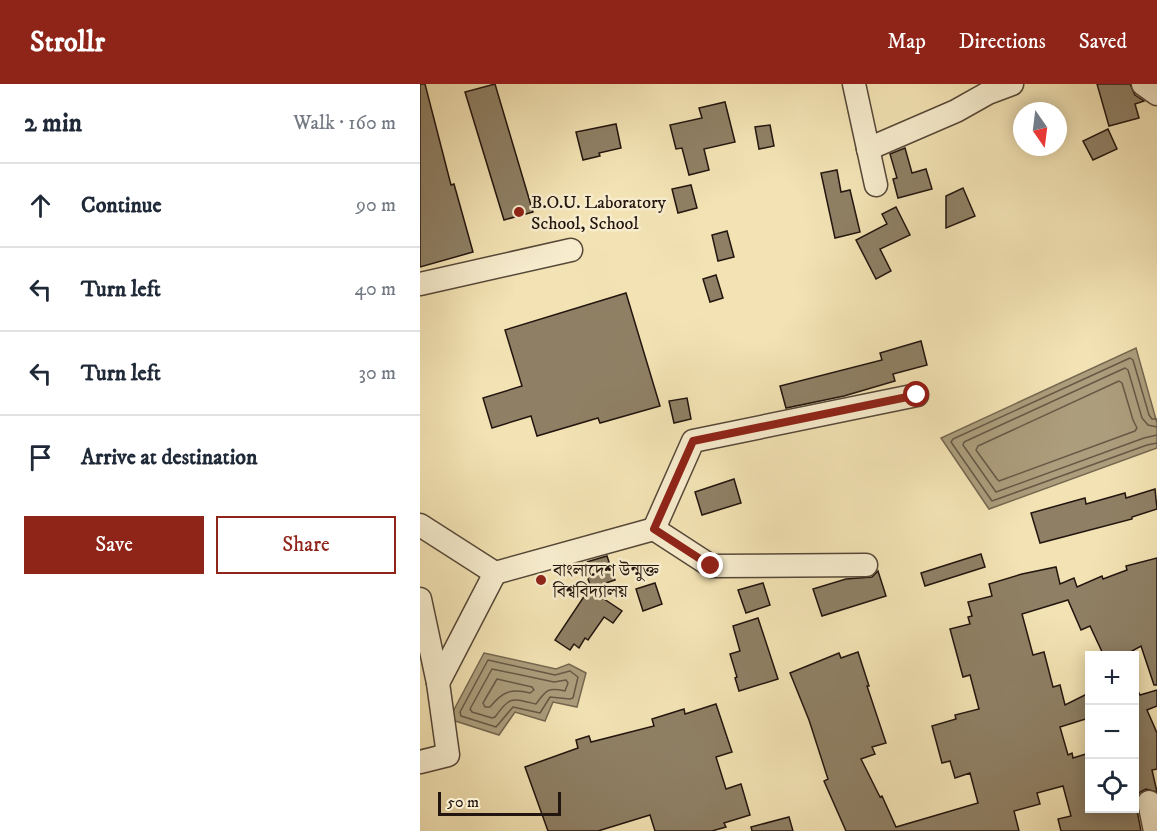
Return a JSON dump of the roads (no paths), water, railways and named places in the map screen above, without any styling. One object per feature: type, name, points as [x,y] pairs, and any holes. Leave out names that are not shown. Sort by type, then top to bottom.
[{"type":"street","points":[[854,84],[876,185]]},
{"type":"street","points":[[868,148],[956,111],[988,93],[1011,84]]},
{"type":"street","points":[[1143,84],[1157,94]]},
{"type":"street","points":[[420,284],[571,250]]},
{"type":"street","points":[[654,529],[693,441],[917,395]]},
{"type":"street","points":[[420,525],[495,573]]},
{"type":"street","points":[[438,683],[495,573],[654,529],[711,566],[866,565]]},
{"type":"street","points":[[420,599],[438,683],[448,755],[420,762]]},
{"type":"street","points":[[1149,802],[1155,831]]},
{"type":"water","points":[[1136,348],[1157,423],[1157,448],[989,509],[941,438]]},
{"type":"water","points":[[484,653],[556,669],[569,664],[586,673],[577,707],[553,702],[545,721],[515,712],[499,735],[449,719]]},
{"type":"place","name":"B.O.U. Laboratory School, School","points":[[519,212]]},
{"type":"place","name":"বাংলাদেশ উন্মুক্ত বিশ্ববিদ্যালয়","points":[[541,580]]}]
